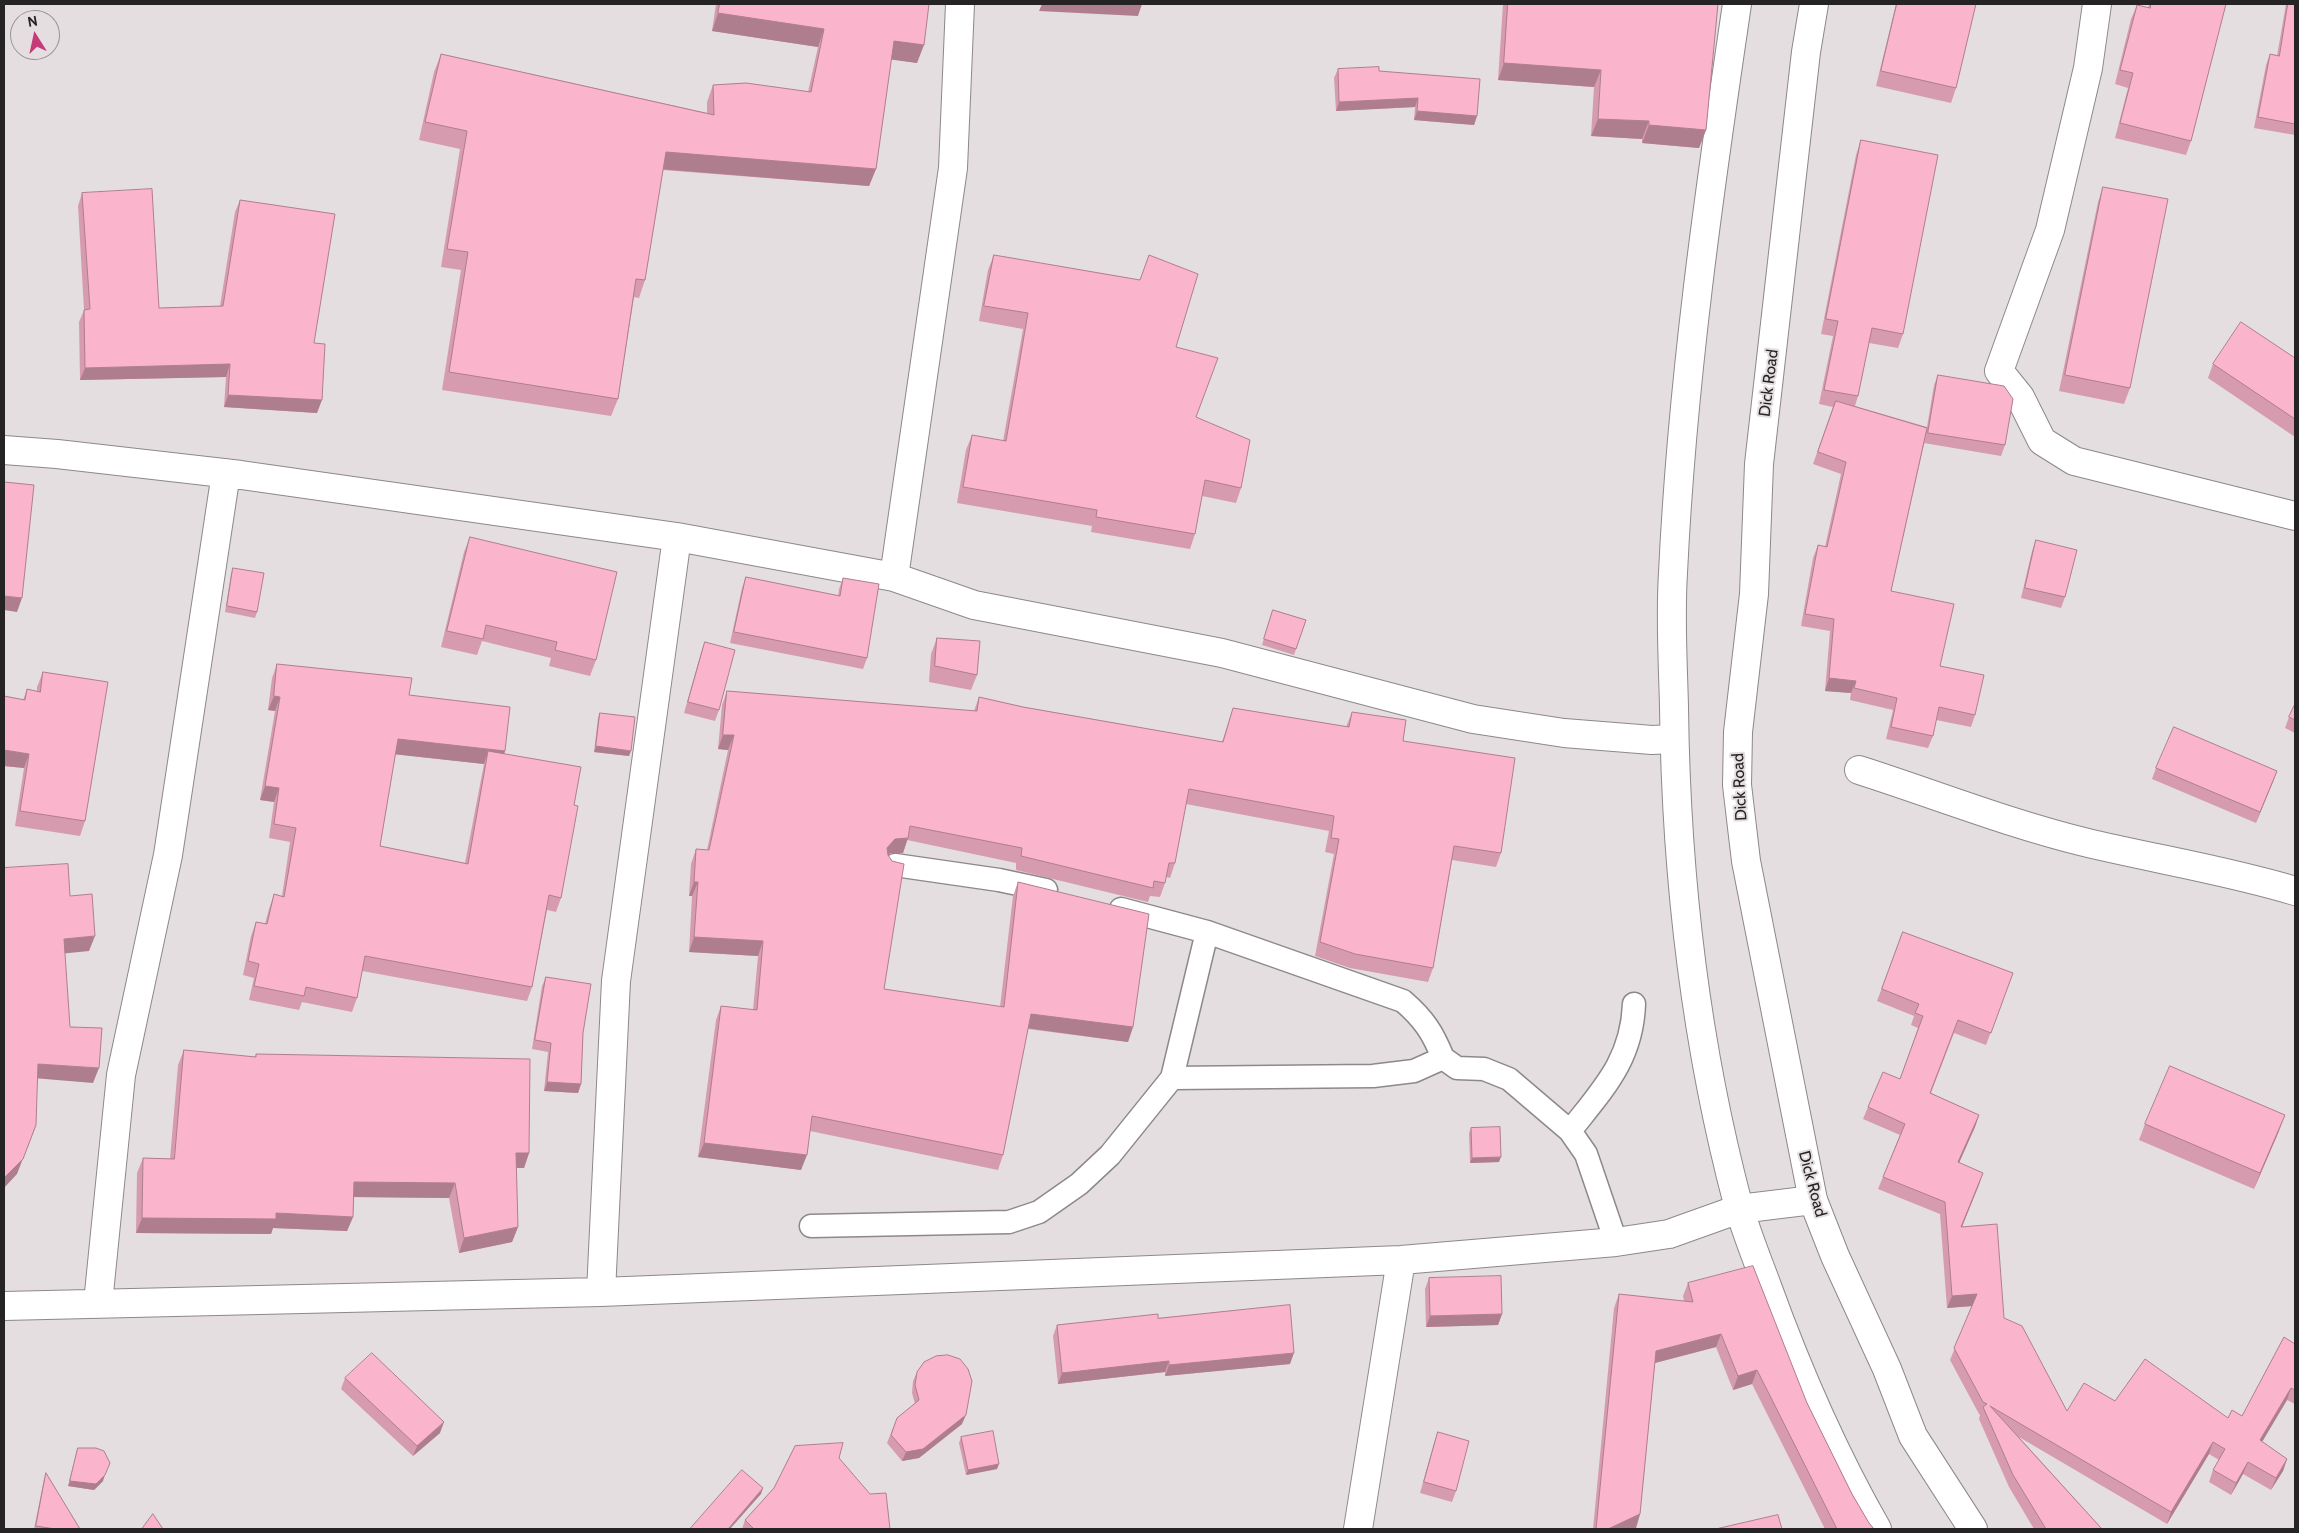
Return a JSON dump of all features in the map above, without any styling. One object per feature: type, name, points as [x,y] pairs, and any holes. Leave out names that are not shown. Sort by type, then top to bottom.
[{"type":"street","points":[[894,577],[953,168],[960,4]]},
{"type":"street","points":[[1738,4],[1709,190],[1681,453],[1672,578],[1674,739],[1680,853],[1687,936],[1716,1112],[1740,1209],[1777,1314],[1828,1435],[1877,1529]]},
{"type":"street","name":"Dick Road","points":[[1814,4],[1806,52],[1760,464],[1754,594],[1738,732],[1737,785],[1746,860],[1813,1200],[1835,1256],[1887,1369],[1913,1436],[1973,1529]]},
{"type":"street","points":[[2097,4],[2088,68],[2050,230],[1998,372],[2020,397],[2042,440],[2074,461],[2295,516]]},
{"type":"street","points":[[4,450],[67,455],[226,473],[677,537],[894,577],[974,605],[1222,653],[1473,719],[1564,734],[1652,740],[1674,739]]},
{"type":"street","points":[[98,1303],[121,1075],[168,855],[226,473]]},
{"type":"street","points":[[602,1292],[616,981],[677,537]]},
{"type":"street","points":[[1859,770],[1945,797],[2016,824],[2085,842],[2244,876],[2295,891]]},
{"type":"street","points":[[4,1306],[602,1292],[1401,1260],[1616,1242],[1669,1234],[1740,1209],[1813,1200]]},
{"type":"street","points":[[1358,1529],[1401,1260]]},
{"type":"lane","points":[[895,865],[1000,880],[1066,895]]},
{"type":"lane","points":[[1104,904],[1207,932],[1403,1001],[1420,1016],[1433,1034],[1443,1058],[1457,1068],[1484,1069],[1509,1079],[1570,1131],[1586,1154],[1616,1242]]},
{"type":"lane","points":[[811,1226],[1008,1222],[1040,1212],[1079,1184],[1110,1155],[1172,1078],[1207,932]]},
{"type":"lane","points":[[1570,1131],[1616,1072],[1633,1026],[1634,1004]]},
{"type":"lane","points":[[1172,1078],[1373,1076],[1414,1071],[1443,1058]]},
{"type":"building","points":[[720,4],[929,4],[924,45],[894,41],[876,169],[666,152],[645,280],[636,279],[618,399],[449,372],[468,252],[447,249],[467,131],[425,122],[441,54],[714,115],[713,85],[746,83],[811,92],[824,29],[718,13]]},
{"type":"building","points":[[1508,4],[1718,4],[1706,130],[1649,125],[1649,121],[1598,119],[1601,70],[1504,63]]},
{"type":"building","points":[[1897,4],[1976,4],[1956,88],[1881,71]]},
{"type":"building","points":[[2151,4],[2226,4],[2191,141],[2120,123],[2133,73],[2120,70],[2137,5],[2150,8]]},
{"type":"building","points":[[2288,4],[2295,4],[2295,124],[2258,117],[2270,54],[2279,56]]},
{"type":"building","points":[[1379,67],[1379,71],[1480,79],[1477,116],[1417,111],[1418,98],[1339,102],[1338,69]]},
{"type":"building","points":[[1861,140],[1938,155],[1903,334],[1872,328],[1858,396],[1824,390],[1838,321],[1826,319]]},
{"type":"building","points":[[2103,187],[2168,199],[2130,388],[2065,375]]},
{"type":"building","points":[[152,189],[159,308],[223,306],[240,200],[335,214],[314,343],[325,344],[322,400],[228,395],[230,364],[85,368],[84,310],[90,309],[82,193]]},
{"type":"building","points":[[994,255],[1140,280],[1149,255],[1198,274],[1176,347],[1218,358],[1196,417],[1250,440],[1241,488],[1205,480],[1195,534],[1096,517],[1097,510],[963,487],[972,435],[1006,441],[1028,313],[984,306]]},
{"type":"building","points":[[2241,322],[2295,358],[2295,419],[2213,364]]},
{"type":"building","points":[[1938,375],[2004,386],[2013,399],[2005,445],[1928,433]]},
{"type":"building","points":[[1836,401],[1927,428],[1891,591],[1954,604],[1940,666],[1984,675],[1975,715],[1939,707],[1933,736],[1891,727],[1897,698],[1854,688],[1856,681],[1829,678],[1834,619],[1805,614],[1818,545],[1827,547],[1846,462],[1818,452]]},
{"type":"building","points":[[4,482],[34,485],[22,598],[4,596]]},
{"type":"building","points":[[470,537],[617,572],[596,660],[555,650],[557,642],[486,625],[483,639],[447,631]]},
{"type":"building","points":[[2036,540],[2077,550],[2065,597],[2025,588]]},
{"type":"building","points":[[233,568],[264,573],[257,612],[227,606]]},
{"type":"building","points":[[746,577],[840,596],[843,578],[879,584],[867,658],[734,632]]},
{"type":"building","points":[[1273,610],[1306,620],[1296,649],[1264,639]]},
{"type":"building","points":[[937,638],[980,641],[977,675],[935,666]]},
{"type":"building","points":[[705,642],[735,650],[719,710],[688,702]]},
{"type":"building","points":[[277,664],[412,678],[409,695],[510,707],[505,751],[398,739],[380,846],[468,864],[488,751],[581,767],[574,805],[578,806],[561,898],[549,895],[532,987],[365,956],[357,998],[306,987],[304,996],[254,986],[259,964],[248,961],[256,922],[267,924],[274,894],[284,897],[296,828],[274,824],[279,788],[265,786],[280,697],[274,696]]},
{"type":"building","points":[[43,672],[108,682],[85,821],[20,811],[29,754],[4,750],[4,696],[25,700],[27,689],[40,692]]},
{"type":"building","points":[[727,691],[977,711],[979,697],[1023,707],[1223,742],[1233,708],[1349,727],[1352,712],[1406,720],[1403,741],[1515,758],[1501,853],[1454,846],[1433,968],[1355,954],[1320,942],[1339,839],[1331,838],[1334,816],[1189,789],[1175,863],[1169,863],[1165,883],[1154,881],[1153,888],[1021,856],[1022,848],[910,826],[908,838],[895,839],[887,848],[888,855],[892,861],[904,864],[884,989],[1004,1007],[1018,882],[1149,914],[1133,1027],[1031,1014],[1003,1155],[812,1116],[807,1155],[704,1143],[721,1006],[757,1010],[763,941],[694,937],[698,882],[694,882],[696,849],[709,850],[734,735],[723,735]]},
{"type":"building","points":[[2295,704],[2295,720],[2289,717]]},
{"type":"building","points":[[600,713],[635,717],[631,751],[596,746]]},
{"type":"building","points":[[2174,727],[2277,771],[2260,812],[2156,768]]},
{"type":"building","points":[[68,864],[70,896],[92,894],[95,936],[64,939],[70,1027],[102,1028],[99,1068],[38,1064],[36,1125],[23,1159],[4,1178],[4,868]]},
{"type":"building","points":[[1903,932],[2013,973],[1991,1033],[1958,1020],[1930,1093],[1979,1115],[1958,1162],[1983,1173],[1961,1227],[1997,1224],[2004,1318],[2022,1326],[2067,1411],[2084,1383],[2115,1401],[2145,1359],[2228,1418],[2232,1410],[2242,1416],[2284,1337],[2295,1344],[2295,1390],[2291,1388],[2260,1440],[2287,1459],[2276,1478],[2248,1462],[2236,1483],[2213,1470],[2225,1449],[2213,1442],[2171,1512],[1990,1406],[2102,1529],[2046,1529],[2013,1475],[1983,1407],[1987,1404],[1983,1402],[1954,1348],[1977,1294],[1952,1296],[1945,1202],[1883,1177],[1905,1124],[1868,1107],[1883,1072],[1900,1079],[1923,1016],[1915,1013],[1919,1004],[1882,989]]},
{"type":"building","points":[[546,977],[591,984],[583,1033],[581,1084],[547,1082],[551,1043],[535,1040]]},
{"type":"building","points":[[184,1050],[256,1057],[256,1054],[530,1059],[529,1153],[516,1153],[518,1227],[464,1238],[455,1183],[354,1182],[353,1217],[276,1213],[276,1219],[142,1218],[143,1158],[174,1159]]},
{"type":"building","points":[[2170,1066],[2285,1115],[2260,1173],[2145,1124]]},
{"type":"building","points":[[1500,1127],[1501,1157],[1472,1158],[1471,1128]]},
{"type":"building","points":[[1753,1266],[1807,1403],[1852,1494],[1874,1529],[1837,1529],[1757,1370],[1738,1376],[1721,1334],[1656,1351],[1640,1514],[1608,1529],[1596,1529],[1619,1294],[1693,1302],[1688,1283]]},
{"type":"building","points":[[1501,1276],[1502,1314],[1430,1316],[1429,1278]]},
{"type":"building","points":[[1290,1305],[1294,1353],[1169,1365],[1169,1361],[1062,1373],[1057,1325],[1158,1314],[1158,1318]]},
{"type":"building","points":[[372,1353],[444,1422],[417,1446],[345,1378]]},
{"type":"building","points":[[948,1355],[960,1359],[968,1369],[972,1381],[966,1415],[923,1449],[906,1452],[891,1435],[897,1418],[919,1400],[915,1385],[917,1372],[924,1362],[936,1356]]},
{"type":"building","points":[[993,1431],[999,1464],[968,1470],[961,1437]]},
{"type":"building","points":[[1438,1432],[1469,1441],[1456,1491],[1424,1482]]},
{"type":"building","points":[[843,1443],[839,1458],[870,1494],[886,1493],[890,1529],[754,1529],[745,1520],[774,1488],[795,1446]]},
{"type":"building","points":[[78,1448],[96,1448],[104,1451],[110,1463],[105,1475],[96,1484],[70,1481]]},
{"type":"building","points":[[742,1470],[763,1488],[728,1529],[690,1529]]},
{"type":"building","points":[[46,1473],[80,1529],[55,1529],[36,1526]]},
{"type":"building","points":[[153,1514],[163,1529],[142,1529]]},
{"type":"building","points":[[1778,1515],[1782,1529],[1716,1529]]}]
